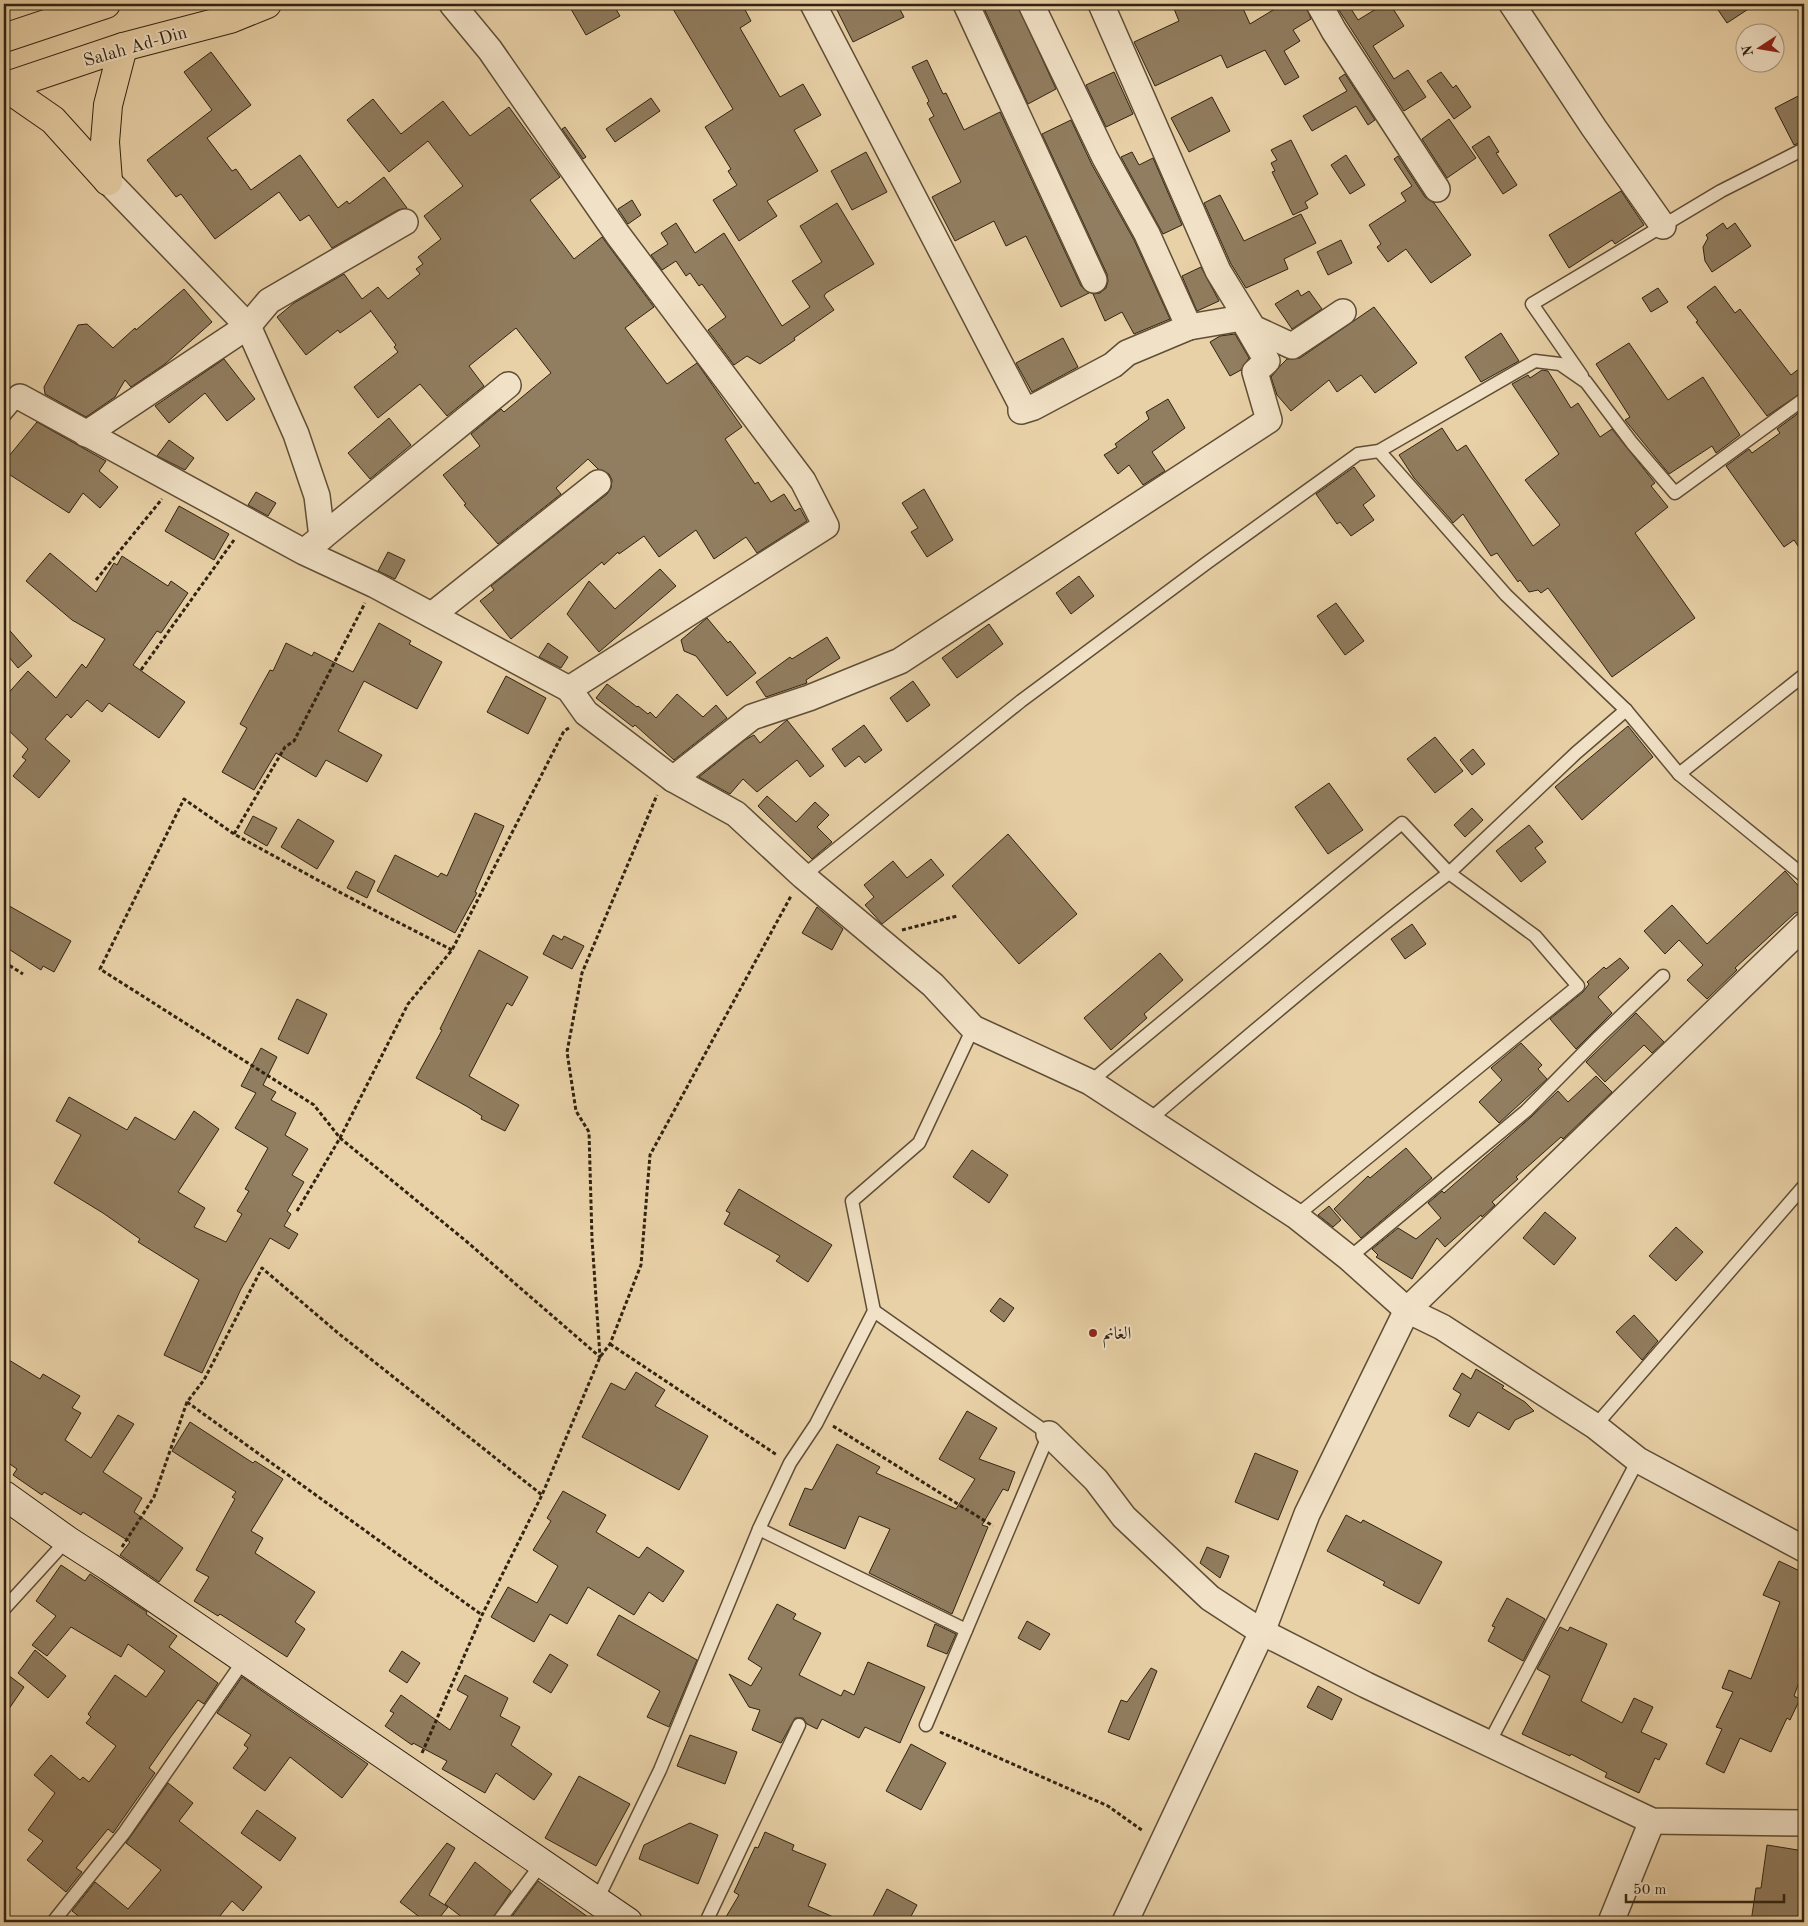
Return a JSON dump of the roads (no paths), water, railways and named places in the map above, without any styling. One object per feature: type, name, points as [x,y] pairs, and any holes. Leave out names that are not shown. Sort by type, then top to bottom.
[{"type":"highway","points":[[4,38],[106,4]]},
{"type":"highway","name":"Salah Ad-Din","points":[[4,86],[123,47],[230,19],[267,4]]},
{"type":"highway","points":[[108,181],[106,142],[108,106],[123,47]]},
{"type":"highway","points":[[4,86],[52,120],[108,181]]},
{"type":"street","points":[[452,4],[490,50],[618,235],[803,481],[826,526],[569,689]]},
{"type":"street","points":[[670,776],[752,717],[808,698],[900,661],[1269,420],[1254,372],[1267,360],[1242,318],[1188,327],[1127,353],[1113,364],[1034,407],[1021,411],[1021,404],[813,4]]},
{"type":"street","points":[[966,4],[1094,280]]},
{"type":"street","points":[[1032,4],[1105,158],[1147,234],[1188,327]]},
{"type":"street","points":[[1101,4],[1218,271],[1253,328],[1292,346],[1343,312]]},
{"type":"street","points":[[1319,4],[1334,31],[1438,189]]},
{"type":"street","points":[[1512,4],[1594,128],[1663,226]]},
{"type":"street","points":[[108,181],[248,326],[296,434],[317,496],[313,544]]},
{"type":"street","points":[[86,434],[248,326],[269,301],[405,222]]},
{"type":"street","points":[[313,544],[508,385]]},
{"type":"street","points":[[20,396],[248,522],[313,544],[375,585],[569,689],[586,714],[670,776],[736,814],[802,876],[877,936],[933,985],[973,1028],[1090,1082],[1296,1216],[1348,1258],[1407,1310],[1442,1327],[1595,1426],[1638,1460],[1804,1549]]},
{"type":"street","points":[[432,615],[598,483]]},
{"type":"street","points":[[1124,1922],[1262,1632],[1307,1514],[1407,1310],[1804,926]]},
{"type":"street","points":[[1049,1434],[1096,1480],[1124,1517],[1188,1579],[1229,1612],[1262,1632],[1366,1686],[1652,1821],[1804,1822]]},
{"type":"street","points":[[4,1495],[66,1540],[109,1567],[597,1900],[624,1921]]},
{"type":"street","points":[[1612,1922],[1652,1821]]},
{"type":"lane","points":[[1804,149],[1721,190],[1532,304],[1586,382],[1632,442],[1675,492],[1804,399]]},
{"type":"lane","points":[[802,876],[1021,701],[1208,562],[1358,454],[1379,451],[1535,361],[1560,364],[1586,382]]},
{"type":"lane","points":[[4,416],[20,396]]},
{"type":"lane","points":[[1379,451],[1506,595],[1626,710],[1679,774],[1804,876]]},
{"type":"lane","points":[[1679,774],[1804,675]]},
{"type":"lane","points":[[1149,1120],[1341,958],[1449,873],[1576,753],[1626,710]]},
{"type":"lane","points":[[1090,1082],[1402,823],[1449,873],[1534,936],[1578,986],[1296,1216]]},
{"type":"lane","points":[[1348,1258],[1526,1112],[1599,1037],[1663,976]]},
{"type":"lane","points":[[597,1900],[660,1770],[759,1529],[790,1463],[816,1424],[874,1310],[852,1202],[919,1143],[973,1028]]},
{"type":"lane","points":[[1595,1426],[1804,1186]]},
{"type":"lane","points":[[874,1310],[1049,1434],[926,1725]]},
{"type":"lane","points":[[1489,1743],[1638,1460]]},
{"type":"lane","points":[[759,1529],[966,1630]]},
{"type":"lane","points":[[4,1609],[66,1540]]},
{"type":"lane","points":[[53,1922],[124,1833],[244,1660]]},
{"type":"lane","points":[[706,1922],[799,1725]]},
{"type":"lane","points":[[498,1922],[542,1863]]},
{"type":"place","name":"الغانم","points":[[1093,1333]]}]
